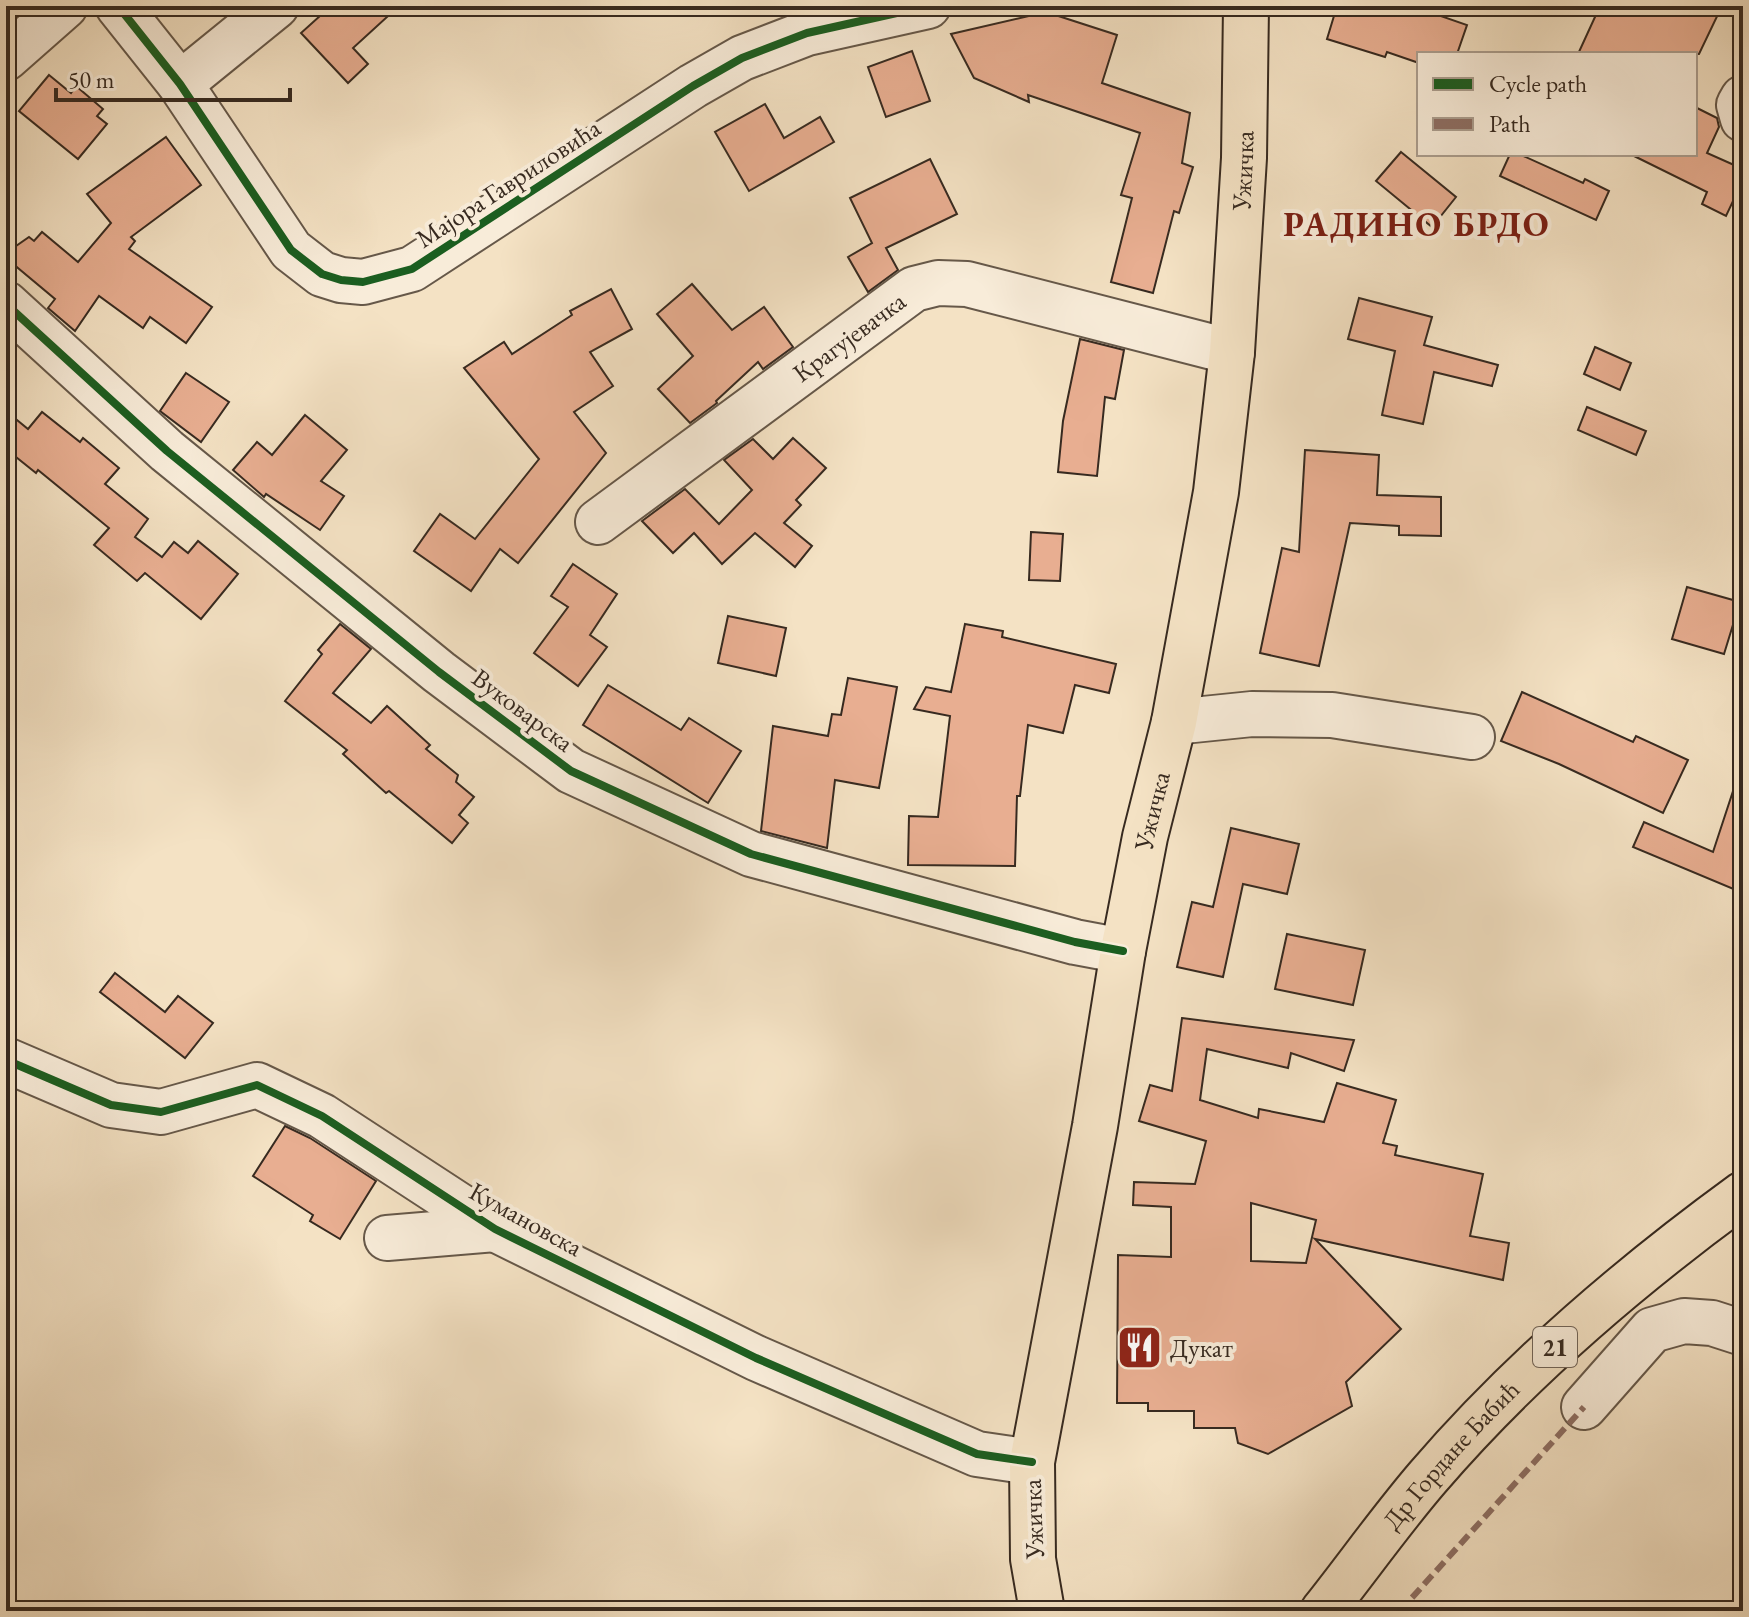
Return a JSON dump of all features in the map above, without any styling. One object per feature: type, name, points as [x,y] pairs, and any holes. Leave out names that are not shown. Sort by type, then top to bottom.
[{"type":"main road","name":"Ужичка","points":[[1042,1611],[1033,1559],[1032,1462],[1095,1126],[1123,951],[1145,837],[1174,722],[1214,507],[1232,352],[1244,158],[1246,6]]},
{"type":"main road","name":"Др Гордане Бабић","points":[[1323,1611],[1426,1479],[1491,1409],[1621,1288],[1743,1194]]},
{"type":"street","points":[[6,58],[65,6]]},
{"type":"street","name":"Мајора Гавриловића","points":[[118,6],[180,84],[291,250],[322,274],[363,282],[412,269],[693,86],[742,58],[807,33],[928,6]]},
{"type":"street","points":[[180,84],[276,6]]},
{"type":"street","points":[[1743,98],[1739,105],[1743,119]]},
{"type":"street","name":"Крагујевачка","points":[[598,522],[914,289],[925,286],[967,284],[1232,352]]},
{"type":"street","name":"Вуковарска","points":[[6,304],[167,451],[439,672],[571,771],[751,854],[1075,942],[1123,951]]},
{"type":"street","points":[[1174,722],[1252,714],[1332,715],[1472,737]]},
{"type":"street","name":"Кумановска","points":[[6,1060],[111,1105],[161,1112],[257,1085],[322,1116],[495,1229],[769,1364],[977,1454],[1032,1462]]},
{"type":"street","points":[[387,1238],[495,1229]]},
{"type":"street","points":[[1584,1407],[1652,1330],[1684,1321],[1712,1323],[1743,1333]]},
{"type":"building","points":[[331,6],[399,6],[353,48],[368,64],[348,83],[301,33]]},
{"type":"building","points":[[1337,6],[1412,6],[1467,25],[1458,52],[1417,52],[1417,62],[1387,52],[1385,57],[1327,39]]},
{"type":"building","points":[[1600,6],[1722,6],[1699,54],[1579,52]]},
{"type":"building","points":[[1046,12],[1117,35],[1102,83],[1190,113],[1182,163],[1193,167],[1179,213],[1174,211],[1153,293],[1111,282],[1132,198],[1121,195],[1140,133],[1028,95],[1029,102],[974,78],[951,34]]},
{"type":"building","points":[[912,51],[930,101],[886,117],[868,67]]},
{"type":"building","points":[[49,75],[71,93],[76,86],[103,109],[97,116],[107,124],[78,159],[19,111]]},
{"type":"building","points":[[765,104],[784,138],[820,117],[834,142],[749,191],[715,132]]},
{"type":"building","points":[[1697,108],[1717,118],[1719,127],[1707,153],[1743,169],[1743,180],[1726,216],[1702,204],[1707,192],[1634,156],[1697,156]]},
{"type":"building","points":[[166,137],[201,185],[131,237],[135,241],[129,249],[212,307],[186,343],[150,317],[143,328],[99,296],[75,331],[48,308],[55,299],[6,258],[6,253],[29,237],[34,241],[42,232],[78,262],[111,223],[87,194]]},
{"type":"building","points":[[1401,152],[1456,197],[1432,227],[1376,181]]},
{"type":"building","points":[[1509,156],[1523,156],[1583,183],[1585,179],[1609,191],[1596,220],[1500,176]]},
{"type":"building","points":[[930,159],[957,214],[886,248],[898,270],[868,292],[848,257],[872,243],[850,198]]},
{"type":"building","points":[[692,284],[732,330],[764,307],[793,347],[763,369],[758,362],[717,403],[690,423],[658,389],[693,356],[657,314]]},
{"type":"building","points":[[611,289],[632,329],[590,352],[613,386],[574,412],[606,453],[518,563],[500,549],[471,591],[414,551],[440,514],[475,539],[539,459],[464,368],[504,342],[512,354],[572,315],[570,311]]},
{"type":"building","points":[[1359,298],[1432,317],[1424,345],[1498,365],[1492,386],[1434,372],[1423,424],[1382,415],[1395,351],[1348,339]]},
{"type":"building","points":[[1080,339],[1124,350],[1115,399],[1105,397],[1097,476],[1058,472],[1063,421]]},
{"type":"building","points":[[1595,347],[1631,363],[1620,390],[1584,374]]},
{"type":"building","points":[[186,373],[229,402],[201,442],[160,411]]},
{"type":"building","points":[[1587,407],[1646,431],[1636,455],[1578,430]]},
{"type":"building","points":[[6,411],[28,429],[42,412],[80,442],[83,438],[119,468],[105,484],[148,519],[135,537],[162,557],[174,542],[188,553],[198,541],[238,574],[201,619],[145,573],[137,581],[94,545],[109,528],[38,470],[36,473],[6,449]]},
{"type":"building","points":[[305,415],[347,450],[321,481],[344,496],[320,530],[266,494],[264,497],[233,470],[257,442],[272,455]]},
{"type":"building","points":[[793,438],[826,468],[796,500],[801,505],[784,523],[812,546],[795,567],[755,533],[722,564],[694,533],[673,553],[642,521],[685,489],[719,524],[752,490],[724,460],[753,439],[773,459]]},
{"type":"building","points":[[1305,450],[1379,455],[1377,495],[1441,497],[1441,536],[1399,535],[1399,526],[1350,523],[1319,666],[1260,653],[1282,548],[1299,552]]},
{"type":"building","points":[[1031,532],[1063,534],[1060,581],[1029,580]]},
{"type":"building","points":[[573,564],[617,594],[590,635],[607,647],[578,686],[534,653],[568,607],[551,596]]},
{"type":"building","points":[[1687,587],[1740,602],[1724,654],[1672,639]]},
{"type":"building","points":[[728,616],[786,628],[776,676],[718,663]]},
{"type":"building","points":[[340,624],[371,649],[333,693],[371,723],[387,706],[430,745],[426,749],[458,775],[456,782],[474,797],[459,815],[468,823],[452,843],[389,791],[386,793],[343,754],[347,750],[285,701],[322,654],[318,650]]},
{"type":"building","points":[[965,624],[1003,631],[1002,637],[1116,664],[1109,693],[1075,685],[1063,733],[1028,725],[1020,796],[1017,796],[1015,866],[908,865],[909,816],[938,817],[950,716],[914,709],[926,687],[951,692]]},
{"type":"building","points":[[848,678],[897,687],[879,788],[835,780],[827,848],[761,831],[773,726],[828,736],[832,714],[841,715]]},
{"type":"building","points":[[608,685],[681,730],[689,718],[741,751],[708,803],[583,725]]},
{"type":"building","points":[[1522,692],[1633,742],[1636,736],[1688,760],[1663,813],[1559,764],[1501,741]]},
{"type":"building","points":[[1738,776],[1743,777],[1743,893],[1633,847],[1644,822],[1713,852]]},
{"type":"building","points":[[1231,828],[1299,844],[1287,894],[1243,884],[1223,977],[1177,967],[1192,902],[1213,907]]},
{"type":"building","points":[[1287,934],[1365,950],[1353,1005],[1275,989]]},
{"type":"building","points":[[115,973],[165,1012],[178,996],[213,1023],[185,1058],[100,992]]},
{"type":"building","points":[[1182,1018],[1354,1040],[1344,1071],[1291,1053],[1288,1068],[1207,1049],[1200,1100],[1258,1118],[1259,1109],[1324,1122],[1337,1083],[1396,1100],[1383,1143],[1397,1146],[1395,1155],[1483,1174],[1470,1236],[1509,1243],[1503,1280],[1315,1239],[1401,1329],[1346,1382],[1352,1406],[1268,1454],[1238,1443],[1235,1428],[1194,1428],[1194,1411],[1148,1411],[1148,1403],[1117,1403],[1118,1255],[1171,1257],[1171,1207],[1133,1205],[1134,1182],[1195,1184],[1206,1141],[1139,1121],[1150,1085],[1172,1091]],"holes":[[[1251,1203],[1316,1220],[1306,1263],[1251,1261]]]},
{"type":"building","points":[[285,1126],[310,1138],[376,1181],[340,1239],[310,1221],[313,1215],[253,1176]]},
{"type":"marked path","points":[[1400,1611],[1584,1407]]},
{"type":"cycle path","points":[[118,6],[180,84],[291,250],[322,274],[363,282],[412,269],[693,86],[742,58],[807,33],[928,6]]},
{"type":"cycle path","points":[[6,304],[167,451],[439,672],[571,771],[751,854],[1075,942],[1123,951]]},
{"type":"cycle path","points":[[6,1060],[111,1105],[161,1112],[257,1085],[322,1116],[495,1229],[756,1358],[977,1454],[1032,1462]]},
{"type":"place","name":"Дукат","points":[[1139,1348]]},
{"type":"district","name":"РАДИНО БРДО","points":[[1417,224]]}]
